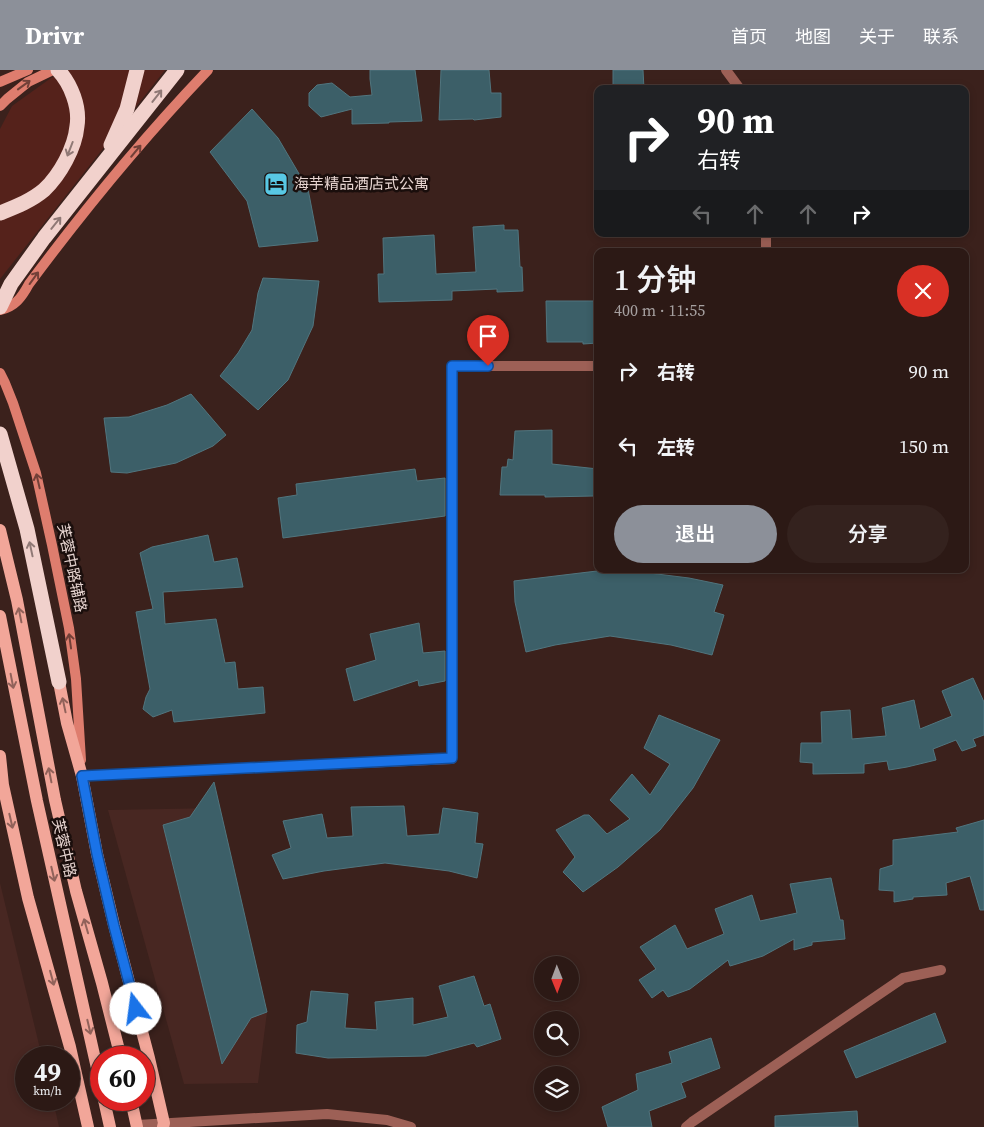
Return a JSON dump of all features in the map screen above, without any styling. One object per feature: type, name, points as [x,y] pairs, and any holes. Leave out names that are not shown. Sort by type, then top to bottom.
[{"type":"highway","points":[[0,213],[24,204],[44,190],[61,170],[71,149],[78,126],[76,102],[63,75],[58,70]]},
{"type":"highway","points":[[96,173],[112,144],[127,109],[137,70]]},
{"type":"highway","points":[[0,309],[11,284],[44,238],[177,70]]},
{"type":"highway","points":[[0,434],[27,529],[59,682]]},
{"type":"main road","name":"芙蓉中路","points":[[0,530],[17,600],[55,800],[76,890],[118,1046]]},
{"type":"main road","name":"芙蓉中路","points":[[0,616],[28,759],[92,1046]]},
{"type":"main road","points":[[59,682],[67,723],[82,776],[97,854],[114,926],[150,1058],[164,1126]]},
{"type":"main road","points":[[0,756],[1,781],[28,898],[70,1047],[88,1127]]},
{"type":"main road","points":[[106,1111],[110,1127]]},
{"type":"main road","points":[[134,1111],[137,1126]]},
{"type":"street","points":[[0,82],[28,70]]},
{"type":"street","points":[[0,106],[28,82],[53,70]]},
{"type":"street","points":[[0,309],[15,305],[76,222],[180,99],[208,70]]},
{"type":"street","points":[[726,70],[737,85]]},
{"type":"street","points":[[82,776],[452,758],[452,366],[594,366]]},
{"type":"street","name":"芙蓉中路辅路","points":[[2,378],[36,473],[69,628],[76,680],[82,776]]},
{"type":"street","points":[[686,1127],[902,978],[941,970]]},
{"type":"street","points":[[137,1126],[164,1126],[327,1114],[387,1120],[411,1127]]},
{"type":"shaded area","points":[[69,70],[165,70],[0,279],[0,129],[12,106],[51,78]]},
{"type":"shaded area","points":[[220,808],[267,1012],[258,1083],[184,1084],[108,810]]},
{"type":"shaded area","points":[[0,883],[39,1046],[15,1046],[15,1111],[55,1111],[59,1127],[0,1127]]},
{"type":"building","points":[[370,70],[415,70],[422,121],[352,124],[352,109],[321,117],[309,106],[309,93],[317,85],[332,83],[350,97],[372,95]]},
{"type":"building","points":[[441,70],[489,70],[491,93],[501,93],[501,117],[474,120],[439,120]]},
{"type":"building","points":[[613,70],[643,70],[644,85],[613,85]]},
{"type":"building","points":[[252,109],[278,138],[308,189],[318,241],[259,247],[247,201],[210,152]]},
{"type":"building","points":[[504,225],[504,230],[518,230],[523,291],[497,292],[497,289],[452,291],[452,300],[379,302],[378,274],[384,274],[383,238],[434,235],[436,274],[476,272],[473,227]]},
{"type":"building","points":[[263,278],[319,281],[313,326],[288,380],[258,410],[220,376],[238,353],[252,330],[258,293]]},
{"type":"building","points":[[546,301],[594,301],[594,343],[547,342]]},
{"type":"building","points":[[191,394],[226,435],[213,446],[176,463],[127,473],[111,472],[104,418],[129,417],[167,405]]},
{"type":"building","points":[[552,430],[552,464],[594,469],[594,496],[545,497],[545,495],[500,495],[502,467],[507,467],[508,459],[513,460],[515,431]]},
{"type":"building","points":[[415,469],[417,481],[445,478],[445,516],[283,538],[278,498],[297,495],[296,484]]},
{"type":"building","points":[[208,535],[214,562],[237,558],[243,587],[163,592],[165,624],[216,619],[225,663],[235,662],[238,689],[263,687],[265,713],[174,722],[172,710],[153,717],[143,709],[150,689],[136,612],[153,609],[140,553],[152,547]]},
{"type":"building","points":[[594,571],[594,573],[649,573],[689,578],[723,585],[714,612],[724,615],[712,655],[671,645],[610,636],[526,652],[515,602],[514,581]]},
{"type":"building","points":[[419,623],[423,653],[445,651],[445,681],[419,686],[418,680],[354,701],[346,669],[376,660],[370,634]]},
{"type":"building","points":[[973,678],[984,702],[984,735],[973,739],[976,746],[962,751],[956,740],[933,749],[936,760],[889,770],[887,761],[864,764],[864,773],[813,774],[813,763],[800,762],[801,743],[822,743],[821,712],[850,710],[852,739],[886,736],[882,708],[914,700],[920,729],[952,716],[942,691]]},
{"type":"building","points":[[659,715],[720,740],[693,788],[660,830],[618,867],[583,892],[563,872],[575,857],[556,830],[584,815],[589,815],[607,834],[630,819],[610,800],[632,774],[650,795],[670,764],[644,748]]},
{"type":"building","points":[[214,782],[267,1012],[251,1018],[222,1064],[163,825],[190,817]]},
{"type":"building","points":[[404,806],[407,836],[439,834],[443,808],[478,813],[475,843],[483,844],[477,878],[449,871],[385,863],[324,871],[283,879],[272,855],[291,848],[283,821],[322,814],[327,838],[353,836],[351,807]]},
{"type":"building","points":[[984,820],[984,910],[980,910],[970,876],[946,883],[947,895],[913,897],[913,899],[894,902],[894,891],[879,890],[880,869],[893,865],[893,840],[958,832],[956,828]]},
{"type":"building","points":[[831,878],[840,920],[843,920],[845,939],[812,942],[812,945],[794,950],[794,939],[763,956],[730,966],[728,960],[690,989],[668,997],[663,990],[652,998],[639,980],[656,969],[640,947],[675,925],[687,949],[724,934],[715,909],[752,895],[760,921],[797,913],[790,884]]},
{"type":"building","points":[[474,976],[484,1006],[490,1004],[501,1039],[477,1047],[474,1043],[426,1056],[328,1058],[296,1053],[297,1025],[307,1022],[311,991],[348,994],[345,1028],[377,1030],[375,1002],[413,998],[413,1025],[448,1017],[439,986]]},
{"type":"building","points":[[935,1013],[946,1042],[856,1078],[844,1051]]},
{"type":"building","points":[[711,1038],[720,1068],[681,1083],[686,1097],[649,1111],[652,1127],[608,1127],[602,1107],[638,1090],[636,1074],[672,1063],[669,1052]]},
{"type":"building","points":[[857,1111],[858,1127],[775,1127],[775,1116]]},
{"type":"place","name":"海芋精品酒店式公寓","points":[[276,184]]},
{"type":"route","points":[[136,1009],[97,854],[82,776],[452,758],[452,366],[488,366]]}]
